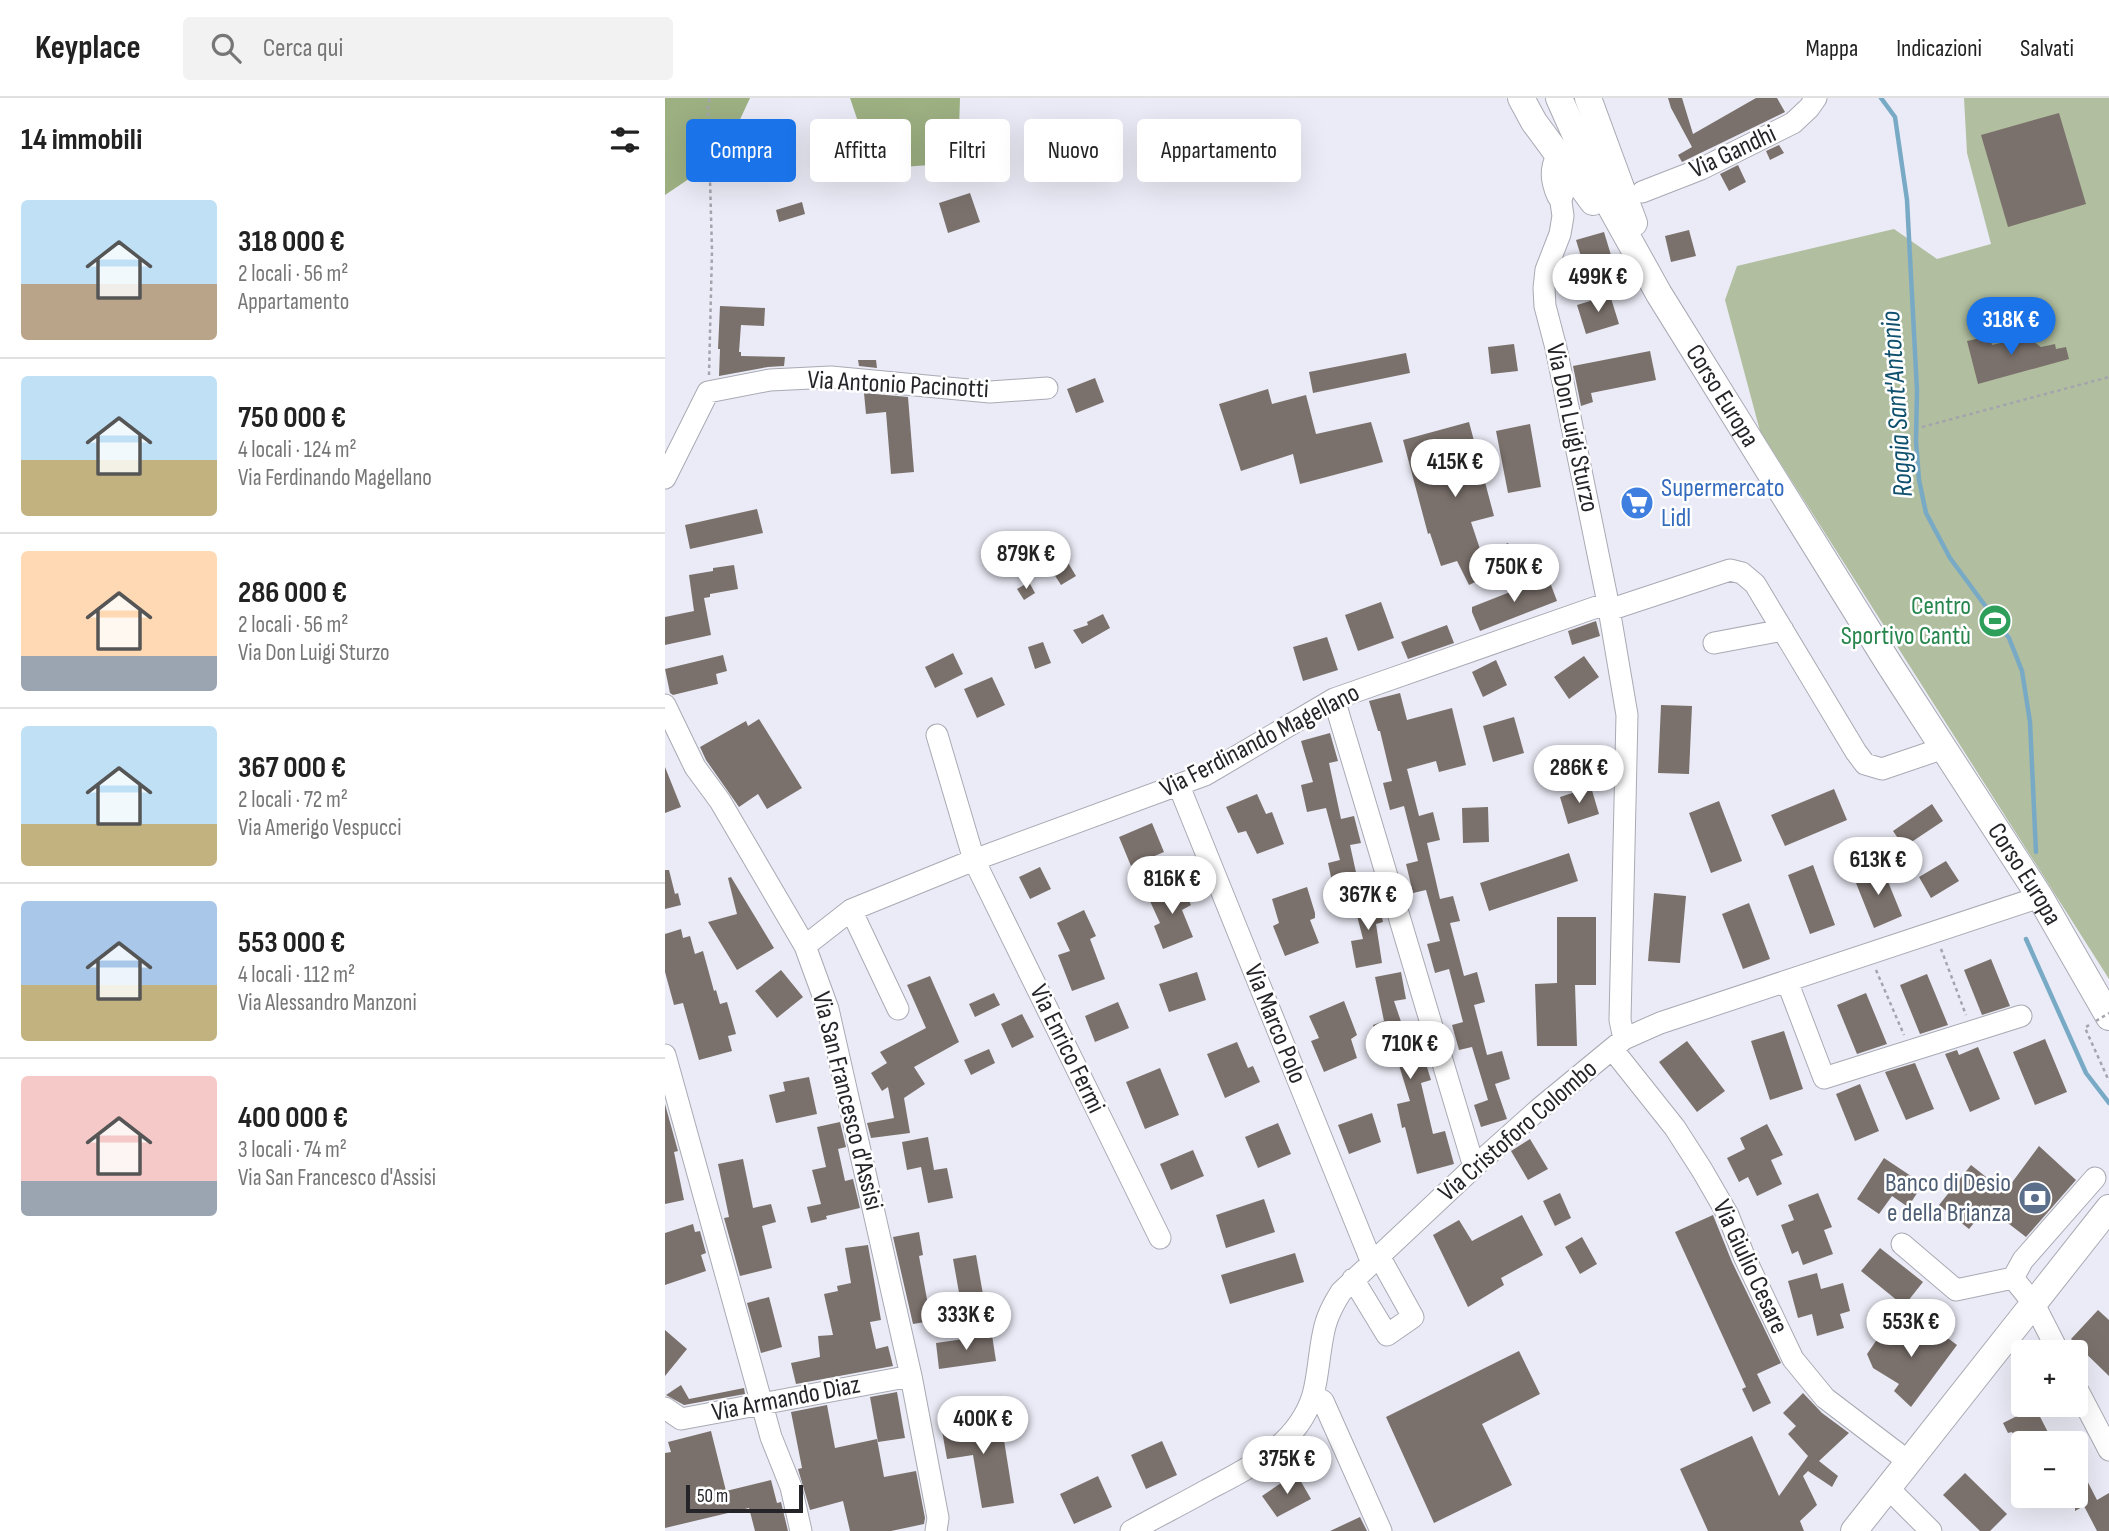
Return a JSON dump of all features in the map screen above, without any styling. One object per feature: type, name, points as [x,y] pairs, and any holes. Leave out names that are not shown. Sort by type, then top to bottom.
[{"type":"main road","points":[[1521,98],[1534,122],[1659,294]]},
{"type":"main road","name":"Corso Europa","points":[[1559,98],[1595,178],[1659,294],[2040,897],[2105,1014]]},
{"type":"main road","points":[[1588,98],[1634,195],[1659,294]]},
{"type":"main road","points":[[1560,156],[1555,164],[1560,195]]},
{"type":"main road","points":[[1854,1531],[2109,1208]]},
{"type":"street","name":"Via Gandhi","points":[[1634,195],[1701,169],[1793,123],[1816,98]]},
{"type":"street","name":"Via Don Luigi Sturzo","points":[[1560,195],[1563,216],[1560,234],[1546,270],[1543,288],[1545,306],[1609,607],[1627,715],[1621,1020],[1618,1044]]},
{"type":"street","name":"Via Antonio Pacinotti","points":[[708,392],[770,380],[831,377],[990,392],[1047,387]]},
{"type":"street","points":[[665,478],[708,392]]},
{"type":"street","name":"Via Ferdinando Magellano","points":[[805,946],[851,911],[974,860],[1205,775],[1334,699],[1609,607],[1730,570],[1742,573],[1755,584],[1865,764],[1882,769],[1944,748]]},
{"type":"street","points":[[1714,643],[1783,630]]},
{"type":"street","points":[[1334,699],[1474,1167]]},
{"type":"street","name":"Via San Francesco d'Assisi","points":[[665,705],[695,767],[720,801],[805,946],[828,1009],[911,1376],[938,1518],[936,1531]]},
{"type":"street","name":"Via Enrico Fermi","points":[[937,735],[974,860],[1160,1238]]},
{"type":"street","name":"Via Marco Polo","points":[[1179,786],[1375,1259],[1413,1317],[1387,1335],[1353,1279]]},
{"type":"street","name":"Via Cristoforo Colombo","points":[[1131,1531],[1259,1463],[1295,1429],[1313,1395],[1325,1327],[1336,1299],[1353,1279],[1474,1167],[1618,1044],[1660,1023],[2040,897]]},
{"type":"street","points":[[851,911],[898,1009]]},
{"type":"street","points":[[1787,981],[1824,1078],[2021,1016]]},
{"type":"street","name":"Via Giulio Cesare","points":[[1618,1044],[1675,1128],[1728,1215],[1744,1256],[1793,1359],[1825,1398],[1909,1462]]},
{"type":"street","points":[[665,1055],[771,1437],[791,1487],[801,1531]]},
{"type":"street","points":[[1902,1244],[1956,1290],[2013,1278],[2023,1260],[2095,1178]]},
{"type":"street","points":[[2013,1278],[2034,1304],[2052,1340]]},
{"type":"street","name":"Via Armando Diaz","points":[[665,1408],[681,1419],[911,1376]]},
{"type":"street","points":[[1313,1395],[1323,1401],[1381,1531]]},
{"type":"street","points":[[2088,1410],[2109,1450]]},
{"type":"street","points":[[1888,1488],[1931,1531]]},
{"type":"path","points":[[708,392],[712,251],[708,108],[710,98]]},
{"type":"path","points":[[1922,427],[2109,377]]},
{"type":"path","points":[[1935,933],[1972,1031]]},
{"type":"path","points":[[1869,954],[1910,1051]]},
{"type":"path","points":[[2105,1014],[2085,1028],[2109,1081]]},
{"type":"green space","points":[[665,98],[750,98],[740,119],[686,119],[686,181],[665,195]]},
{"type":"green space","points":[[850,98],[960,98],[959,119],[925,119],[925,165],[911,166],[911,119],[857,119]]},
{"type":"green space","name":"Centro Sportivo Cantù","points":[[1964,98],[2109,98],[2109,979],[1760,431],[1725,300],[1737,266],[1894,229],[1937,259],[1991,244],[1967,153]]},
{"type":"building","points":[[1668,98],[1682,98],[1693,134],[1756,98],[1777,98],[1785,112],[1682,162],[1678,155],[1692,147]]},
{"type":"building","points":[[2059,113],[2086,204],[2008,227],[1981,135]]},
{"type":"building","points":[[1779,145],[1784,153],[1770,160],[1766,151]]},
{"type":"building","points":[[1738,165],[1746,182],[1729,191],[1720,174]]},
{"type":"building","points":[[970,193],[980,222],[948,233],[939,203]]},
{"type":"building","points":[[802,202],[805,214],[779,222],[776,210]]},
{"type":"building","points":[[1689,230],[1696,256],[1671,262],[1665,236]]},
{"type":"building","points":[[1604,232],[1614,265],[1586,273],[1576,240]]},
{"type":"building","points":[[1610,295],[1619,324],[1586,334],[1577,305]]},
{"type":"building","points":[[720,306],[765,308],[764,326],[741,325],[739,352],[741,356],[785,357],[784,366],[719,376]]},
{"type":"building","points":[[1990,336],[1992,345],[2027,337],[2041,347],[2055,344],[2056,349],[2066,347],[2069,359],[1978,384],[1967,341]]},
{"type":"building","points":[[1514,344],[1518,371],[1491,374],[1488,347]]},
{"type":"building","points":[[1650,351],[1656,380],[1591,393],[1593,402],[1581,406],[1573,366]]},
{"type":"building","points":[[1406,353],[1410,373],[1313,393],[1309,372]]},
{"type":"building","points":[[858,360],[876,360],[877,368],[859,366]]},
{"type":"building","points":[[1095,378],[1104,402],[1076,413],[1067,389]]},
{"type":"building","points":[[1268,389],[1272,404],[1306,395],[1316,434],[1371,422],[1383,462],[1300,484],[1293,454],[1241,471],[1219,404]]},
{"type":"building","points":[[864,393],[908,397],[914,472],[891,474],[886,412],[866,414]]},
{"type":"building","points":[[1469,422],[1494,516],[1471,522],[1482,555],[1508,543],[1517,562],[1469,585],[1457,561],[1441,566],[1430,533],[1428,534],[1403,440]]},
{"type":"building","points":[[1530,424],[1541,487],[1508,493],[1496,431]]},
{"type":"building","points":[[757,509],[763,533],[690,549],[685,525]]},
{"type":"building","points":[[1067,561],[1076,576],[1061,585],[1052,571]]},
{"type":"building","points":[[734,565],[738,589],[710,594],[710,597],[704,598],[711,635],[665,645],[665,617],[694,611],[689,575]]},
{"type":"building","points":[[1548,577],[1557,601],[1480,631],[1472,607]]},
{"type":"building","points":[[1029,582],[1035,593],[1024,600],[1017,589]]},
{"type":"building","points":[[1381,602],[1394,638],[1358,651],[1345,615]]},
{"type":"building","points":[[1103,614],[1110,628],[1082,644],[1073,630],[1088,625],[1087,622]]},
{"type":"building","points":[[1596,621],[1600,636],[1572,645],[1568,631]]},
{"type":"building","points":[[1447,625],[1454,643],[1408,659],[1401,642]]},
{"type":"building","points":[[1327,637],[1338,670],[1303,681],[1293,647]]},
{"type":"building","points":[[1043,642],[1051,663],[1035,669],[1028,647]]},
{"type":"building","points":[[953,653],[963,674],[935,688],[925,667]]},
{"type":"building","points":[[723,655],[727,671],[716,674],[718,684],[673,695],[670,693],[665,669]]},
{"type":"building","points":[[1584,656],[1599,677],[1569,699],[1554,677]]},
{"type":"building","points":[[1496,660],[1507,685],[1483,697],[1472,672]]},
{"type":"building","points":[[992,677],[1005,705],[977,718],[964,689]]},
{"type":"building","points":[[1400,693],[1407,720],[1452,708],[1466,765],[1439,772],[1436,761],[1407,769],[1419,816],[1433,812],[1440,840],[1427,843],[1440,899],[1453,896],[1460,921],[1450,923],[1464,976],[1477,972],[1485,1002],[1474,1005],[1487,1055],[1502,1051],[1510,1079],[1495,1084],[1507,1119],[1481,1127],[1474,1105],[1488,1100],[1472,1047],[1459,1050],[1452,1025],[1463,1022],[1449,969],[1435,973],[1427,944],[1440,941],[1426,890],[1413,893],[1406,864],[1418,861],[1404,806],[1390,810],[1383,783],[1392,781],[1380,731],[1369,701]]},
{"type":"building","points":[[1661,705],[1692,706],[1689,774],[1658,773]]},
{"type":"building","points":[[1514,717],[1524,753],[1493,762],[1483,726]]},
{"type":"building","points":[[759,719],[802,788],[767,809],[758,794],[739,807],[700,747],[746,721],[748,726]]},
{"type":"building","points":[[1330,733],[1338,761],[1329,763],[1341,819],[1354,816],[1361,843],[1350,845],[1359,886],[1334,891],[1328,863],[1340,860],[1326,808],[1307,812],[1301,785],[1313,782],[1301,741]]},
{"type":"building","points":[[665,767],[681,807],[665,813]]},
{"type":"building","points":[[1591,787],[1599,814],[1568,824],[1560,797]]},
{"type":"building","points":[[1834,789],[1847,820],[1785,846],[1771,815]]},
{"type":"building","points":[[1257,794],[1266,814],[1272,812],[1284,844],[1257,854],[1246,831],[1238,833],[1226,807]]},
{"type":"building","points":[[1719,801],[1742,861],[1711,873],[1689,813]]},
{"type":"building","points":[[1932,804],[1943,821],[1904,847],[1893,831]]},
{"type":"building","points":[[1488,807],[1489,842],[1463,843],[1462,808]]},
{"type":"building","points":[[1152,823],[1164,852],[1131,866],[1119,837]]},
{"type":"building","points":[[1569,853],[1578,881],[1489,911],[1480,883]]},
{"type":"building","points":[[1946,861],[1959,881],[1931,898],[1919,877]]},
{"type":"building","points":[[1813,865],[1835,925],[1810,934],[1788,875]]},
{"type":"building","points":[[1040,867],[1051,889],[1030,899],[1019,877]]},
{"type":"building","points":[[1882,867],[1902,916],[1874,928],[1854,878]]},
{"type":"building","points":[[665,870],[669,870],[675,894],[678,893],[681,905],[665,909]]},
{"type":"building","points":[[731,877],[774,948],[737,970],[708,922],[737,914],[728,878]]},
{"type":"building","points":[[1181,884],[1191,905],[1182,910],[1193,937],[1163,949],[1154,926],[1160,923],[1149,899]]},
{"type":"building","points":[[1307,887],[1315,913],[1315,918],[1310,920],[1319,943],[1285,956],[1273,926],[1279,923],[1272,899]]},
{"type":"building","points":[[1654,893],[1686,896],[1680,963],[1648,961]]},
{"type":"building","points":[[1376,894],[1383,922],[1376,924],[1382,963],[1356,968],[1351,941],[1363,939],[1353,900]]},
{"type":"building","points":[[1749,903],[1770,959],[1743,969],[1722,914]]},
{"type":"building","points":[[1084,910],[1096,936],[1090,939],[1105,979],[1072,991],[1058,955],[1070,951],[1057,923]]},
{"type":"building","points":[[1557,917],[1596,917],[1596,985],[1575,985],[1577,1046],[1537,1046],[1535,984],[1557,983]]},
{"type":"building","points":[[681,929],[683,938],[690,936],[695,954],[703,951],[714,991],[716,990],[720,1004],[727,1002],[736,1034],[728,1036],[732,1051],[699,1060],[683,1003],[674,1005],[665,972],[665,934]]},
{"type":"building","points":[[1991,959],[2010,1006],[1982,1015],[1964,970]]},
{"type":"building","points":[[781,970],[803,997],[777,1018],[755,991]]},
{"type":"building","points":[[1197,972],[1206,1000],[1169,1012],[1159,984]]},
{"type":"building","points":[[1401,972],[1406,999],[1394,1001],[1412,1054],[1422,1051],[1431,1080],[1421,1083],[1433,1134],[1445,1131],[1454,1164],[1417,1174],[1397,1104],[1410,1101],[1394,1049],[1382,1053],[1373,1025],[1384,1021],[1375,977]]},
{"type":"building","points":[[1927,974],[1948,1025],[1920,1034],[1900,985]]},
{"type":"building","points":[[930,976],[959,1042],[914,1067],[925,1084],[904,1098],[910,1133],[871,1138],[867,1123],[894,1118],[888,1087],[882,1091],[871,1073],[887,1063],[880,1052],[926,1028],[907,985]]},
{"type":"building","points":[[994,993],[1000,1005],[975,1017],[969,1004]]},
{"type":"building","points":[[1866,993],[1887,1044],[1857,1054],[1837,1005]]},
{"type":"building","points":[[1344,1001],[1357,1035],[1351,1039],[1357,1058],[1324,1072],[1311,1041],[1319,1038],[1309,1016]]},
{"type":"building","points":[[1118,1002],[1129,1028],[1095,1042],[1085,1016]]},
{"type":"building","points":[[1022,1014],[1034,1037],[1012,1048],[1001,1024]]},
{"type":"building","points":[[1784,1031],[1803,1089],[1770,1100],[1751,1041]]},
{"type":"building","points":[[2045,1039],[2067,1092],[2035,1105],[2013,1052]]},
{"type":"building","points":[[1687,1041],[1725,1091],[1697,1112],[1659,1062]]},
{"type":"building","points":[[1237,1042],[1248,1068],[1253,1066],[1260,1082],[1225,1098],[1207,1054]]},
{"type":"building","points":[[1978,1047],[2000,1099],[1970,1112],[1945,1054],[1957,1050],[1959,1055]]},
{"type":"building","points":[[989,1049],[995,1063],[971,1075],[964,1060]]},
{"type":"building","points":[[1915,1063],[1934,1109],[1906,1120],[1885,1072]]},
{"type":"building","points":[[1160,1068],[1179,1115],[1145,1129],[1126,1082]]},
{"type":"building","points":[[809,1077],[817,1114],[776,1123],[769,1095],[785,1091],[783,1082]]},
{"type":"building","points":[[1860,1084],[1879,1131],[1855,1141],[1836,1094]]},
{"type":"building","points":[[665,1104],[678,1151],[674,1152],[684,1200],[665,1204]]},
{"type":"building","points":[[1372,1113],[1381,1142],[1349,1154],[1338,1125]]},
{"type":"building","points":[[840,1122],[846,1147],[838,1149],[845,1181],[853,1179],[860,1208],[826,1216],[827,1219],[811,1223],[807,1207],[821,1204],[812,1170],[826,1167],[817,1127]]},
{"type":"building","points":[[1278,1123],[1291,1154],[1258,1168],[1245,1137]]},
{"type":"building","points":[[1767,1124],[1783,1155],[1771,1160],[1782,1184],[1757,1196],[1748,1177],[1739,1182],[1727,1158],[1745,1149],[1740,1138]]},
{"type":"building","points":[[928,1137],[934,1170],[947,1168],[953,1198],[928,1203],[921,1167],[907,1170],[902,1142]]},
{"type":"building","points":[[1530,1139],[1548,1169],[1528,1180],[1511,1151]]},
{"type":"building","name":"Banco di Desio e della Brianza","points":[[2039,1146],[2076,1180],[2026,1237],[1987,1207],[1969,1229],[1939,1205],[1971,1165],[2005,1192]]},
{"type":"building","points":[[1193,1150],[1204,1176],[1171,1190],[1160,1164]]},
{"type":"building","points":[[1884,1158],[1923,1184],[1908,1207],[1892,1196],[1879,1214],[1857,1199]]},
{"type":"building","points":[[743,1159],[753,1208],[771,1204],[776,1222],[762,1226],[772,1268],[740,1276],[724,1218],[729,1217],[718,1164]]},
{"type":"building","points":[[1560,1193],[1571,1218],[1555,1226],[1543,1201]]},
{"type":"building","points":[[1818,1193],[1832,1227],[1824,1230],[1833,1254],[1803,1265],[1798,1251],[1792,1254],[1781,1225],[1794,1220],[1788,1205]]},
{"type":"building","points":[[1264,1199],[1275,1232],[1226,1248],[1216,1215]]},
{"type":"building","points":[[1522,1215],[1543,1255],[1501,1278],[1504,1285],[1468,1307],[1433,1235],[1459,1220],[1472,1241]]},
{"type":"building","points":[[1713,1215],[1732,1262],[1781,1363],[1757,1374],[1771,1403],[1753,1412],[1742,1389],[1746,1387],[1675,1232]]},
{"type":"building","points":[[693,1224],[695,1232],[700,1231],[706,1253],[701,1255],[706,1271],[665,1285],[665,1233]]},
{"type":"building","points":[[919,1232],[923,1255],[919,1256],[931,1321],[913,1324],[893,1237]]},
{"type":"building","points":[[1582,1237],[1597,1264],[1580,1274],[1565,1247]]},
{"type":"building","points":[[868,1245],[881,1320],[870,1322],[876,1349],[888,1346],[893,1366],[796,1384],[791,1363],[820,1357],[818,1336],[833,1335],[824,1294],[838,1291],[837,1286],[851,1283],[845,1248]]},
{"type":"building","points":[[1880,1248],[1923,1282],[1904,1306],[1861,1271]]},
{"type":"building","points":[[1295,1253],[1304,1282],[1230,1304],[1221,1275]]},
{"type":"building","points":[[976,1255],[986,1311],[963,1315],[953,1259]]},
{"type":"building","points":[[1817,1273],[1821,1289],[1843,1283],[1850,1311],[1840,1314],[1844,1328],[1817,1336],[1812,1314],[1798,1318],[1788,1281]]},
{"type":"building","points":[[769,1297],[782,1347],[761,1353],[747,1303]]},
{"type":"building","points":[[2098,1310],[2109,1320],[2109,1376],[2088,1356],[2088,1340],[2071,1339]]},
{"type":"building","points":[[1925,1321],[1957,1345],[1911,1407],[1894,1391],[1899,1384],[1873,1368],[1867,1354],[1887,1325],[1910,1342]]},
{"type":"building","points":[[665,1330],[687,1349],[665,1376]]},
{"type":"building","points":[[992,1335],[996,1361],[939,1369],[936,1343]]},
{"type":"building","points":[[1519,1351],[1540,1394],[1482,1424],[1512,1485],[1434,1523],[1386,1417]]},
{"type":"building","points":[[681,1385],[689,1399],[744,1388],[745,1394],[684,1405],[666,1395]]},
{"type":"building","points":[[897,1392],[905,1438],[878,1442],[870,1397]]},
{"type":"building","points":[[1803,1393],[1822,1413],[1849,1433],[1819,1461],[1838,1476],[1832,1487],[1808,1471],[1803,1476],[1817,1505],[1800,1521],[1804,1531],[1708,1531],[1680,1469],[1752,1436],[1779,1496],[1808,1456],[1788,1434],[1796,1426],[1783,1413]]},
{"type":"building","points":[[827,1405],[835,1448],[877,1439],[884,1477],[916,1471],[924,1524],[891,1531],[850,1531],[843,1501],[810,1510],[798,1469],[802,1468],[791,1412]]},
{"type":"building","points":[[1000,1415],[1014,1503],[982,1508],[973,1455],[947,1459],[941,1425]]},
{"type":"building","points":[[2015,1417],[2040,1417],[2047,1431],[2008,1433],[2003,1423]]},
{"type":"building","points":[[711,1431],[726,1491],[771,1480],[777,1503],[781,1502],[788,1531],[755,1531],[749,1508],[665,1528],[665,1453],[671,1452],[668,1442]]},
{"type":"building","points":[[1162,1441],[1177,1475],[1146,1489],[1131,1455]]},
{"type":"building","points":[[1296,1473],[1311,1499],[1277,1517],[1262,1496]]},
{"type":"building","points":[[1965,1473],[2007,1514],[1990,1531],[1980,1531],[1943,1495]]},
{"type":"building","points":[[1098,1476],[1112,1507],[1074,1524],[1060,1494]]},
{"type":"building","points":[[2088,1482],[2097,1500],[2109,1493],[2109,1531],[2097,1531],[2085,1508],[2088,1508]]},
{"type":"building","points":[[1360,1517],[1367,1531],[1330,1531]]},
{"type":"waterway","name":"Roggia Sant'Antonio","points":[[1881,98],[1895,117],[1907,200],[1919,480],[1926,513],[1950,558],[2009,638],[2022,671],[2030,722],[2036,852]]},
{"type":"waterway","name":"Roggia Sant'Antonio","points":[[2026,939],[2086,1073],[2109,1103]]},
{"type":"place","name":"Supermercato Lidl","points":[[1637,503]]},
{"type":"place","name":"Centro Sportivo Cantù","points":[[1995,621]]},
{"type":"place","name":"Banco di Desio e della Brianza","points":[[2035,1198]]}]
